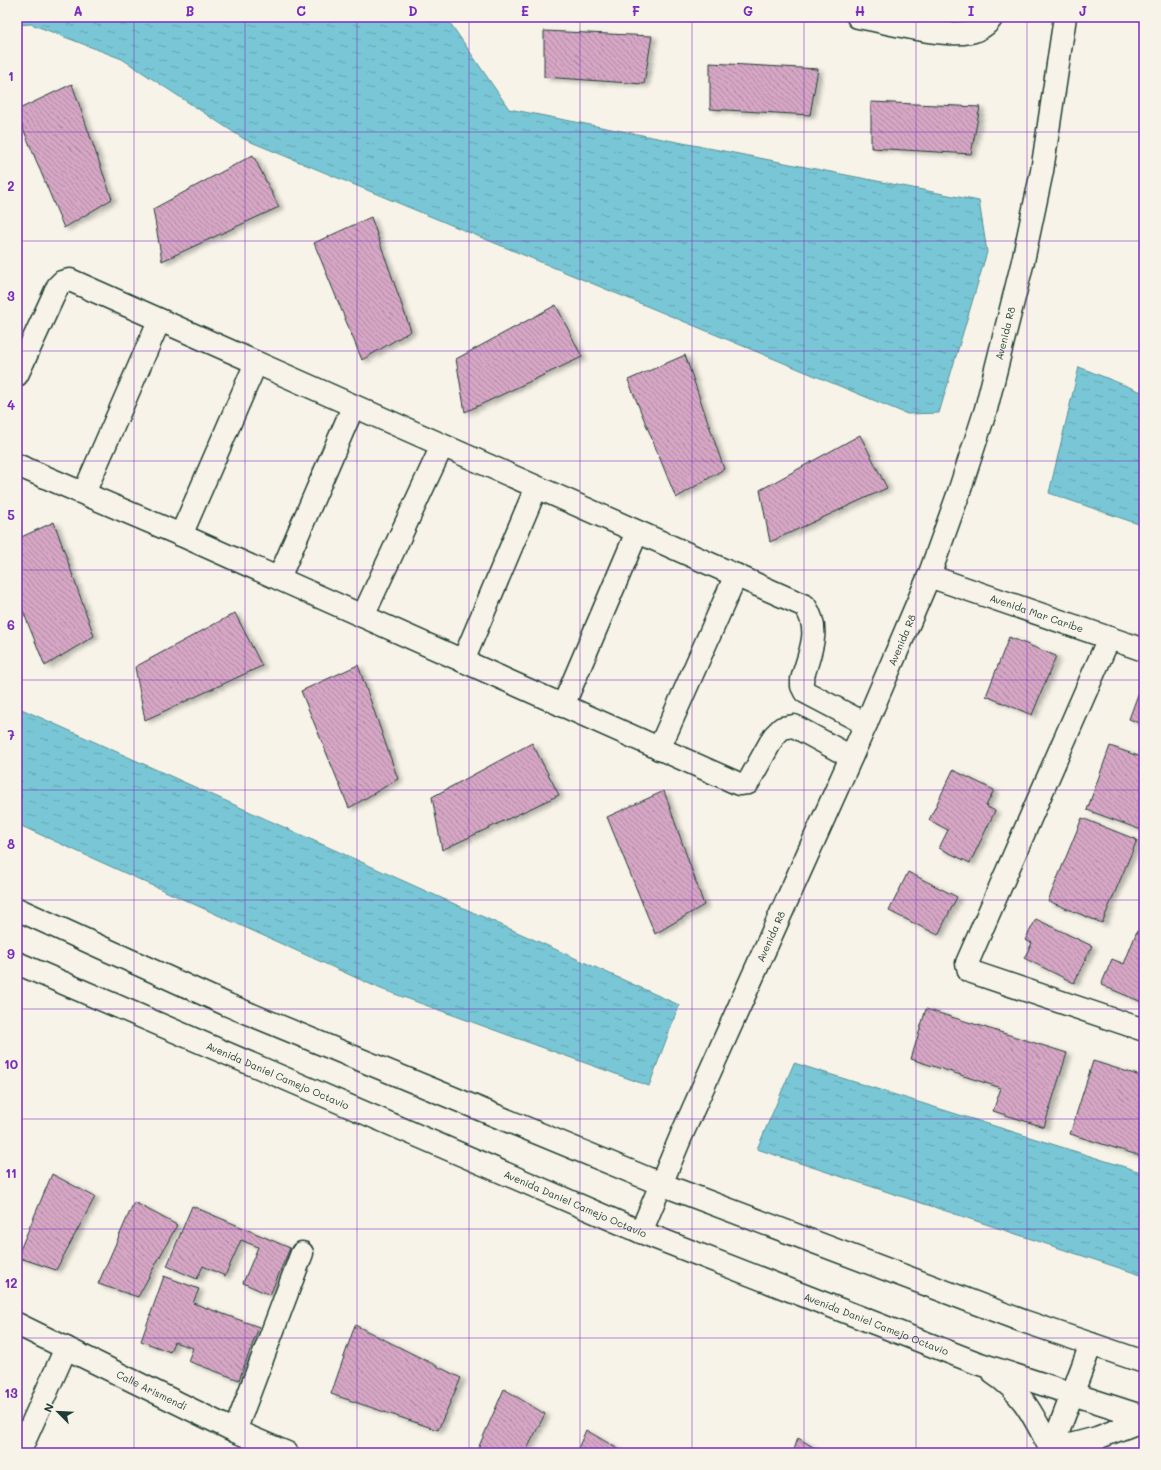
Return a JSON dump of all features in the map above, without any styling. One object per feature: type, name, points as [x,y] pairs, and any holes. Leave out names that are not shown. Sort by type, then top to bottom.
[{"type":"street","points":[[858,17],[950,34],[971,32],[988,22],[992,17]]},
{"type":"street","name":"Avenida R8","points":[[641,1232],[660,1184],[866,724],[929,576],[986,409],[1021,269],[1042,171],[1065,17]]},
{"type":"street","points":[[17,375],[58,286],[62,282],[70,280],[159,321],[805,606],[813,621],[815,634],[802,680],[802,686],[805,692],[866,724]]},
{"type":"street","points":[[84,493],[159,321]]},
{"type":"street","points":[[181,535],[256,363]]},
{"type":"street","points":[[279,578],[354,407]]},
{"type":"street","points":[[363,616],[442,446]]},
{"type":"street","points":[[17,465],[279,578],[739,784],[748,783],[774,736],[782,728],[794,726],[851,757]]},
{"type":"street","points":[[463,661],[536,488]]},
{"type":"street","points":[[563,706],[637,532]]},
{"type":"street","points":[[659,748],[736,575]]},
{"type":"street","name":"Avenida Mar Caribe","points":[[929,576],[1144,650]]},
{"type":"street","points":[[1109,638],[967,963],[967,968],[969,971],[1144,1030]]},
{"type":"street","points":[[17,909],[228,1005],[660,1184],[1023,1322],[1144,1362]]},
{"type":"street","name":"Avenida Daniel Camejo Octavio","points":[[17,963],[641,1232],[977,1363],[1021,1379],[1072,1393],[1144,1418]]},
{"type":"street","points":[[235,1431],[302,1253]]},
{"type":"street","name":"Calle Arismendi","points":[[17,1324],[235,1431],[287,1453]]},
{"type":"street","points":[[1051,1452],[1091,1344]]},
{"type":"street","points":[[19,1453],[66,1348]]},
{"type":"street","points":[[977,1363],[1003,1380],[1026,1402],[1051,1452]]},
{"type":"street","points":[[1051,1452],[1097,1438],[1144,1418]]},
{"type":"water","points":[[17,17],[446,17],[509,109],[979,201],[987,252],[939,413],[907,414],[244,139],[122,59],[31,24],[17,25]]},
{"type":"water","points":[[1079,367],[1144,393],[1144,526],[1049,493]]},
{"type":"water","points":[[17,707],[679,1005],[649,1086],[381,989],[17,824]]},
{"type":"water","points":[[794,1063],[1144,1173],[1144,1276],[757,1149]]},
{"type":"building","points":[[544,31],[652,36],[644,84],[544,77]]},
{"type":"building","points":[[710,63],[818,69],[810,115],[710,109]]},
{"type":"building","points":[[72,84],[112,199],[64,228],[17,114],[17,110]]},
{"type":"building","points":[[871,102],[980,107],[971,154],[871,148]]},
{"type":"building","points":[[253,155],[279,207],[162,261],[153,209]]},
{"type":"building","points":[[371,217],[411,331],[362,360],[314,243]]},
{"type":"building","points":[[556,305],[582,357],[465,412],[456,359]]},
{"type":"building","points":[[685,355],[724,469],[676,498],[628,380]]},
{"type":"building","points":[[860,435],[887,488],[770,542],[760,490]]},
{"type":"building","points":[[54,522],[94,636],[45,666],[17,596],[17,539]]},
{"type":"building","points":[[235,613],[262,666],[145,720],[135,667]]},
{"type":"building","points":[[1009,637],[1056,656],[1032,715],[986,696]]},
{"type":"building","points":[[358,665],[398,779],[349,808],[301,691]]},
{"type":"building","points":[[1140,689],[1144,691],[1144,725],[1129,719]]},
{"type":"building","points":[[532,743],[559,795],[442,850],[432,797]]},
{"type":"building","points":[[1110,746],[1144,758],[1144,831],[1087,810]]},
{"type":"building","points":[[953,770],[994,790],[986,806],[995,811],[970,863],[939,848],[948,830],[929,820]]},
{"type":"building","points":[[664,791],[704,905],[655,934],[607,817]]},
{"type":"building","points":[[1082,818],[1137,840],[1102,923],[1048,901]]},
{"type":"building","points":[[908,872],[957,897],[938,935],[889,911]]},
{"type":"building","points":[[1036,919],[1092,946],[1074,983],[1024,958],[1032,943],[1025,940]]},
{"type":"building","points":[[1137,931],[1144,934],[1144,1003],[1101,985],[1112,959],[1124,964]]},
{"type":"building","points":[[926,1009],[1067,1053],[1044,1127],[993,1111],[1001,1088],[911,1059]]},
{"type":"building","points":[[1093,1061],[1144,1077],[1144,1157],[1070,1134]]},
{"type":"building","points":[[52,1174],[95,1197],[56,1270],[17,1257]]},
{"type":"building","points":[[134,1202],[177,1225],[138,1297],[98,1284]]},
{"type":"building","points":[[192,1206],[290,1248],[270,1295],[243,1283],[258,1247],[241,1240],[225,1276],[203,1266],[197,1279],[167,1266]]},
{"type":"building","points":[[164,1276],[199,1289],[193,1303],[259,1327],[239,1380],[188,1361],[193,1348],[174,1342],[170,1352],[141,1341]]},
{"type":"building","points":[[355,1325],[461,1378],[438,1430],[331,1394]]},
{"type":"building","points":[[504,1389],[545,1414],[525,1453],[476,1453]]},
{"type":"building","points":[[586,1430],[625,1453],[576,1453]]},
{"type":"building","points":[[798,1438],[823,1453],[793,1453]]}]
